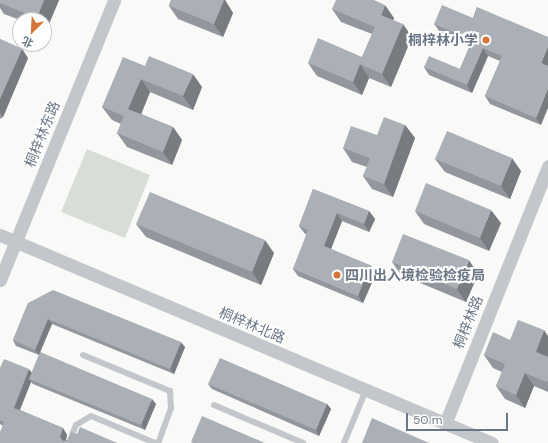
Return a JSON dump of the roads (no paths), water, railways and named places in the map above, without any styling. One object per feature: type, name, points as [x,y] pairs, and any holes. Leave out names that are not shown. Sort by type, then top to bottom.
[{"type":"street","name":"桐梓林东路","points":[[0,280],[114,0]]},
{"type":"street","name":"桐梓林路","points":[[445,424],[548,166]]},
{"type":"street","name":"桐梓林北路","points":[[0,235],[492,443]]},
{"type":"lane","points":[[83,355],[170,391],[171,408],[158,443]]},
{"type":"lane","points":[[344,443],[366,390]]},
{"type":"lane","points":[[214,405],[303,443]]},
{"type":"lane","points":[[68,443],[76,425],[91,416],[155,443]]},
{"type":"place","name":"桐梓林小学","points":[[486,40]]},
{"type":"place","name":"四川出入境检验检疫局","points":[[337,275]]}]
